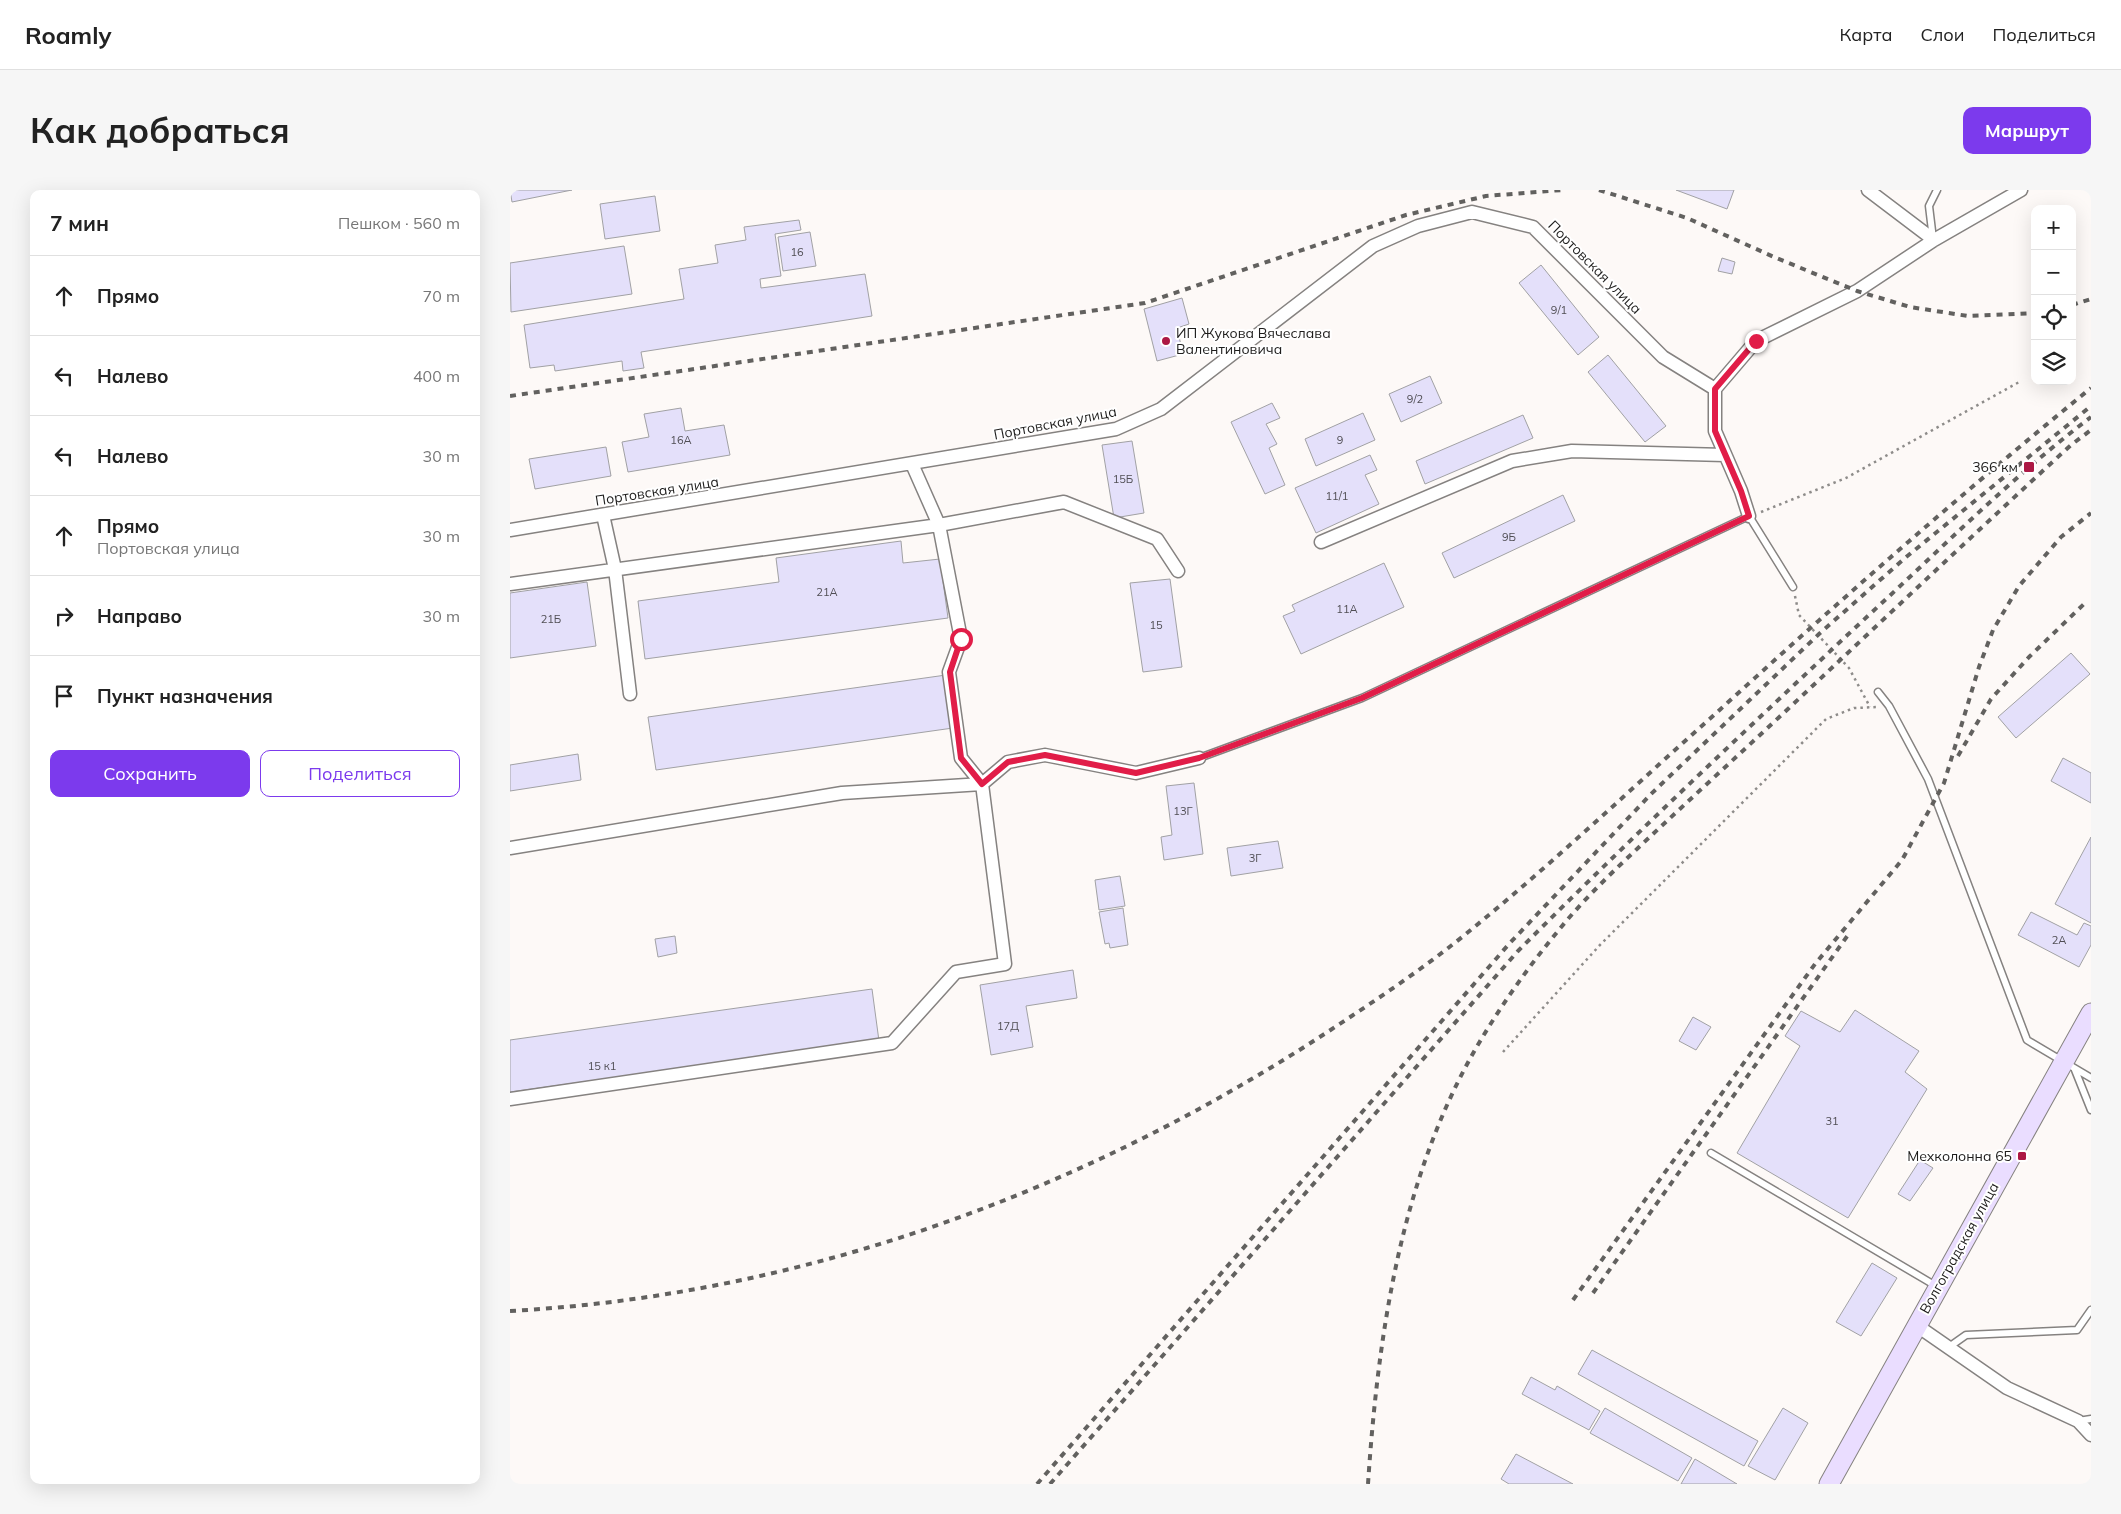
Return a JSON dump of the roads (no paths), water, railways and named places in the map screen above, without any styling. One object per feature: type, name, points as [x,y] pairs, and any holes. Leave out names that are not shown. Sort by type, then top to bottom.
[{"type":"main road","name":"Волгоградская улица","points":[[1829,1484],[1937,1287],[2069,1066],[2091,1013]]},
{"type":"street","points":[[1868,190],[1934,240]]},
{"type":"street","points":[[1749,517],[1741,491],[1715,431],[1715,389],[1756,341],[1857,291],[1934,240],[2022,190]]},
{"type":"street","name":"Портовская улица","points":[[510,530],[1116,430],[1161,409],[1373,246],[1418,226],[1472,212],[1533,227],[1663,357],[1715,389]]},
{"type":"street","points":[[1321,542],[1512,461],[1572,451],[1725,455]]},
{"type":"street","points":[[510,1099],[892,1043],[956,972],[1005,964],[982,784],[961,758],[950,672],[961,639],[939,525],[912,464]]},
{"type":"street","points":[[510,584],[939,525],[1064,502],[1157,539],[1178,571]]},
{"type":"street","points":[[603,515],[615,569],[630,694]]},
{"type":"street","points":[[510,848],[842,793],[982,784],[1008,762],[1045,755],[1136,773],[1199,758]]},
{"type":"street","points":[[1916,1325],[2007,1388],[2078,1420],[2091,1434]]},
{"type":"lane","points":[[1934,240],[1929,206],[1937,190]]},
{"type":"lane","points":[[1199,758],[1362,698],[1749,517],[1793,587]]},
{"type":"lane","points":[[1878,692],[1889,706],[1928,779],[2027,1040],[2091,1078]]},
{"type":"lane","points":[[2069,1066],[2091,1110]]},
{"type":"lane","points":[[1711,1153],[1937,1287]]},
{"type":"lane","points":[[1949,1347],[1966,1335],[2077,1330],[2091,1310]]},
{"type":"lane","points":[[2078,1420],[2091,1418]]},
{"type":"railway","points":[[510,396],[1145,303],[1406,215],[1486,196],[1562,190]]},
{"type":"railway","points":[[1599,190],[1687,218],[1774,257],[1857,291],[1910,307],[1968,316],[2031,313]]},
{"type":"railway","points":[[2076,304],[2091,299]]},
{"type":"railway","points":[[510,1311],[619,1301],[727,1283],[834,1258],[938,1225],[1040,1186],[1139,1140],[1236,1088],[1364,1008],[1416,972],[1499,907],[1900,549],[2091,388]]},
{"type":"railway","points":[[1037,1484],[1509,944],[1651,794],[1819,634],[1905,558],[2091,406]]},
{"type":"railway","points":[[1050,1484],[1518,951],[1782,696],[2006,488],[2091,417]]},
{"type":"railway","points":[[1368,1484],[1372,1427],[1387,1313],[1412,1201],[1430,1146],[1452,1094],[1479,1043],[1506,1000],[1537,958],[1592,892],[2035,478],[2071,445],[2091,430]]},
{"type":"railway","points":[[1573,1300],[1815,964],[1902,860],[1944,783],[1979,667],[1993,630],[2019,586],[2061,537],[2091,513]]},
{"type":"railway","points":[[1958,756],[1991,699],[2029,657],[2085,603]]},
{"type":"railway","points":[[1593,1293],[1848,935]]},
{"type":"place","name":"ИП Жукова Вячеслава Валентиновича","points":[[1166,341]]},
{"type":"place","name":"366 км","points":[[2029,467]]},
{"type":"place","name":"Мехколонна 65","points":[[2022,1156]]}]
